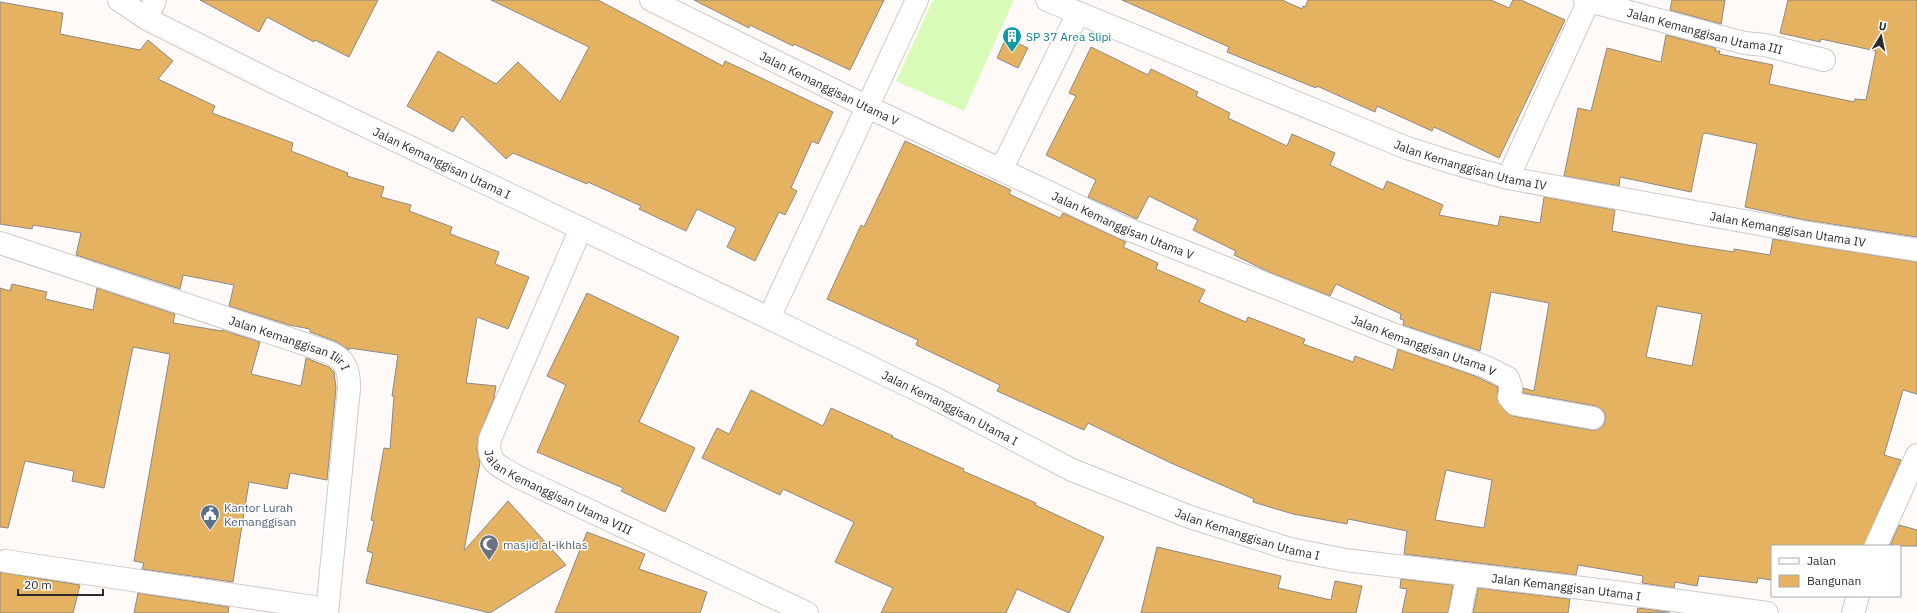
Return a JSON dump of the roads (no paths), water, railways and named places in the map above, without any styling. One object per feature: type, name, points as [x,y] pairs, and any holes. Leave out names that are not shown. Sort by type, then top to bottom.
[{"type":"street","name":"Jalan Kemanggisan Utama I","points":[[119,0],[151,10],[271,81],[938,400],[1072,470],[1190,517],[1290,549],[1345,560],[1468,574],[1767,613]]},
{"type":"street","name":"Jalan Kemanggisan Utama V","points":[[651,0],[868,107],[1120,226],[1400,337],[1484,366],[1508,378],[1511,388],[1510,398],[1515,404],[1593,418]]},
{"type":"street","points":[[769,318],[917,0]]},
{"type":"street","name":"Jalan Kemanggisan Utama IV","points":[[1047,0],[1407,148],[1457,164],[1508,178],[1803,232],[1917,250]]},
{"type":"street","points":[[1508,178],[1587,0]]},
{"type":"street","name":"Jalan Kemanggisan Utama III","points":[[1587,0],[1744,43],[1765,45],[1824,60]]},
{"type":"street","points":[[1001,170],[1078,13]]},
{"type":"street","name":"Jalan Kemanggisan Utama VIII","points":[[581,228],[490,439],[490,456],[493,462],[518,477],[807,613]]},
{"type":"street","name":"Jalan Kemanggisan Ilir I","points":[[0,243],[302,343],[336,355],[344,362],[349,374],[349,388],[327,611]]},
{"type":"street","points":[[1876,545],[1917,455]]},
{"type":"street","points":[[5,561],[327,611]]},
{"type":"street","points":[[1460,613],[1468,574]]},
{"type":"street","points":[[1853,613],[1858,597]]},
{"type":"place","name":"SP 37 Area Slipi","points":[[1012,53]]},
{"type":"place","name":"Kantor Lurah Kemanggisan","points":[[210,531]]},
{"type":"place","name":"masjid al-ikhlas","points":[[489,561]]}]
